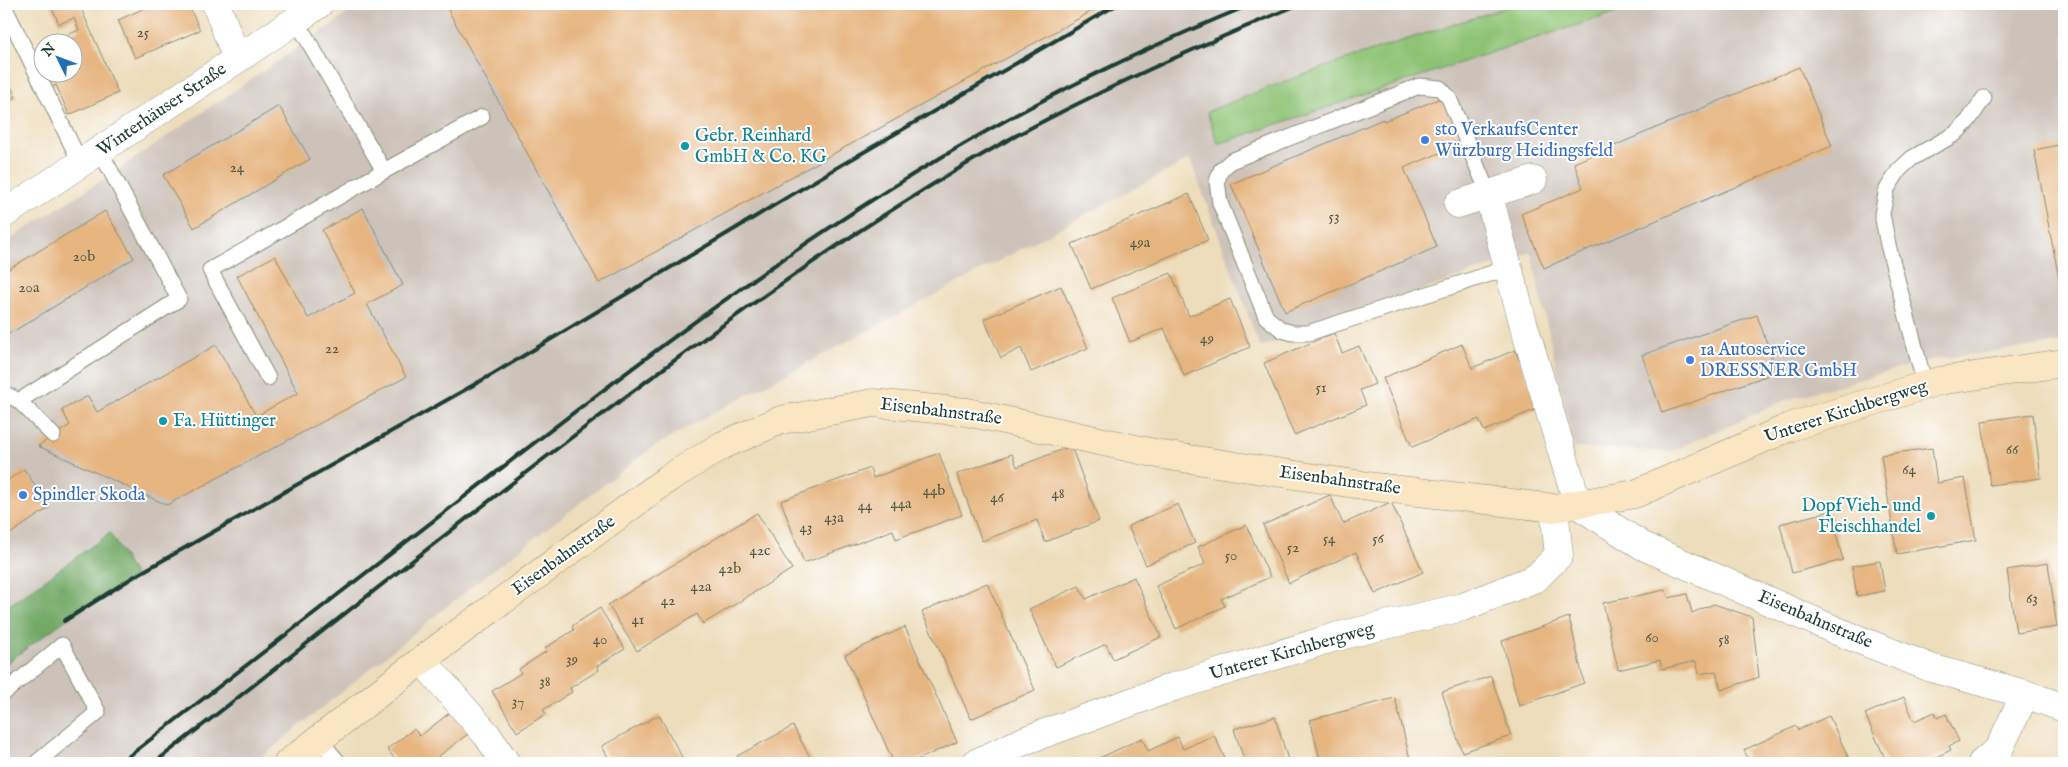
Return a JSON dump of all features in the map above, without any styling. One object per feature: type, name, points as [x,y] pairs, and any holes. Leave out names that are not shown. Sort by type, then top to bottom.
[{"type":"street","points":[[216,4],[237,59]]},
{"type":"street","name":"Winterhäuser Straße","points":[[4,214],[319,4]]},
{"type":"street","points":[[1458,204],[1533,180]]},
{"type":"street","points":[[1488,193],[1566,507]]},
{"type":"street","name":"Unterer Kirchbergweg","points":[[976,763],[1026,740],[1173,687],[1339,636],[1463,607],[1536,578],[1559,555],[1566,507],[1636,494],[1790,427],[1939,381],[2064,363]]},
{"type":"street","name":"Eisenbahnstraße","points":[[288,763],[318,738],[422,660],[669,478],[723,444],[781,420],[874,403],[967,412],[1163,455],[1376,488],[1566,507],[1643,546],[1837,631],[1931,668],[2025,694],[2064,708]]},
{"type":"street","points":[[422,660],[487,735],[506,763]]},
{"type":"street","points":[[1982,763],[1999,749],[2025,694]]},
{"type":"lane","points":[[4,6],[91,157],[179,299],[19,401]]},
{"type":"lane","points":[[296,20],[384,171]]},
{"type":"lane","points":[[1488,193],[1450,98],[1440,88],[1419,86],[1231,161],[1221,170],[1217,181],[1220,203],[1266,317],[1282,330],[1293,333],[1308,333],[1508,268]]},
{"type":"lane","points":[[1925,386],[1882,214],[1887,190],[1899,170],[1912,158],[1955,134],[1984,98]]},
{"type":"lane","points":[[268,378],[210,270],[384,171],[482,118]]},
{"type":"lane","points":[[4,393],[19,401],[53,435]]},
{"type":"lane","points":[[4,693],[62,645],[98,712],[36,763]]},
{"type":"lane","points":[[318,738],[339,763]]},
{"type":"shaded area","points":[[362,4],[2064,4],[2064,342],[1929,360],[1786,400],[1671,451],[1574,448],[1531,252],[1260,347],[1190,159],[715,412],[650,449],[476,583],[254,763],[4,763],[4,243],[116,171]]},
{"type":"green space","points":[[1516,4],[1643,4],[1480,56],[1218,144],[1207,112],[1321,68]]},
{"type":"green space","points":[[110,533],[135,576],[64,621],[4,665],[4,609]]},
{"type":"building","points":[[50,4],[79,4],[118,93],[69,115],[56,85],[51,88],[48,82],[82,82],[82,32],[74,32],[79,30],[74,18],[59,24]]},
{"type":"building","points":[[92,4],[108,4],[95,9]]},
{"type":"building","points":[[154,4],[188,4],[200,30],[135,58],[118,20]]},
{"type":"building","name":"Gebr. Reinhard GmbH & Co. KG","points":[[456,4],[1105,4],[599,283],[447,8]]},
{"type":"building","points":[[1799,67],[1832,146],[1544,268],[1521,214],[1583,188],[1574,163]]},
{"type":"building","points":[[7,79],[16,97],[4,103],[4,80]]},
{"type":"building","points":[[1441,98],[1461,144],[1404,168],[1437,247],[1285,312],[1231,184],[1383,119],[1384,121]]},
{"type":"building","points":[[279,106],[310,159],[194,228],[163,175]]},
{"type":"building","points":[[2064,144],[2064,299],[2063,299],[2034,150]]},
{"type":"building","points":[[1189,194],[1208,240],[1091,289],[1072,244]]},
{"type":"building","points":[[363,208],[403,285],[367,304],[406,377],[167,505],[38,446],[70,425],[62,410],[88,396],[97,412],[216,345],[256,416],[298,393],[237,276],[275,256],[308,318],[355,293],[322,230]]},
{"type":"building","points":[[105,211],[134,258],[4,337],[4,272]]},
{"type":"building","points":[[1171,273],[1189,316],[1230,299],[1250,347],[1184,376],[1164,328],[1130,342],[1112,298]]},
{"type":"building","points":[[1061,286],[1088,348],[1031,372],[1021,348],[1001,358],[984,319]]},
{"type":"building","points":[[1757,315],[1777,372],[1662,413],[1642,355]]},
{"type":"building","points":[[1334,333],[1342,353],[1359,346],[1375,384],[1360,390],[1366,405],[1294,435],[1264,363]]},
{"type":"building","points":[[1462,344],[1472,368],[1515,350],[1539,408],[1484,431],[1479,419],[1412,447],[1383,378]]},
{"type":"building","points":[[2033,414],[2041,478],[1990,485],[1982,421]]},
{"type":"building","points":[[1071,446],[1099,521],[1045,542],[1037,520],[982,541],[957,474],[1012,454],[1017,467]]},
{"type":"building","name":"Dopf Vieh- und Fleischhandel","points":[[1932,448],[1937,483],[1965,478],[1976,540],[1897,554],[1881,455]]},
{"type":"building","points":[[939,453],[962,515],[896,539],[893,530],[804,563],[781,501],[870,468],[873,478]]},
{"type":"building","name":"Spindler Skoda","points":[[24,469],[50,507],[4,538],[4,483]]},
{"type":"building","points":[[1330,495],[1343,524],[1391,502],[1423,572],[1375,594],[1356,552],[1289,583],[1263,525]]},
{"type":"building","points":[[1178,504],[1195,543],[1146,565],[1128,526]]},
{"type":"building","points":[[1830,511],[1843,560],[1792,573],[1780,524]]},
{"type":"building","points":[[757,513],[792,569],[703,624],[697,614],[637,651],[608,605]]},
{"type":"building","points":[[1246,525],[1270,577],[1221,599],[1225,606],[1176,629],[1156,586],[1205,564],[1198,547]]},
{"type":"building","points":[[1880,561],[1885,591],[1857,596],[1852,566]]},
{"type":"building","points":[[2048,563],[2057,627],[2016,633],[2007,570]]},
{"type":"building","points":[[1134,577],[1161,637],[1113,659],[1106,644],[1056,667],[1029,609],[1079,586],[1086,599]]},
{"type":"building","points":[[987,583],[1035,690],[971,719],[922,612]]},
{"type":"building","points":[[1665,590],[1669,598],[1687,594],[1692,613],[1714,604],[1752,617],[1759,677],[1721,690],[1716,671],[1699,674],[1696,661],[1662,669],[1660,660],[1618,670],[1603,603]]},
{"type":"building","points":[[600,608],[625,649],[597,666],[599,670],[570,688],[572,692],[543,710],[546,714],[517,732],[492,691],[521,673],[519,669],[547,651],[545,648],[574,630],[572,626]]},
{"type":"building","points":[[1569,617],[1584,683],[1519,706],[1502,641]]},
{"type":"building","points":[[905,627],[957,742],[910,763],[894,763],[845,655]]},
{"type":"building","points":[[1491,676],[1511,736],[1462,752],[1442,692]]},
{"type":"building","points":[[1904,697],[1914,721],[1935,712],[1937,718],[1946,714],[1959,741],[1949,746],[1951,750],[1923,763],[1887,763],[1865,714]]},
{"type":"building","points":[[1395,698],[1411,763],[1321,763],[1310,720]]},
{"type":"building","points":[[452,711],[469,733],[430,763],[398,763],[387,749],[414,729],[420,736]]},
{"type":"building","points":[[659,715],[683,759],[675,763],[611,763],[602,746]]},
{"type":"building","points":[[1829,716],[1851,763],[1750,763],[1744,750],[1796,726],[1798,730]]},
{"type":"building","points":[[1275,717],[1289,763],[1245,763],[1234,729]]},
{"type":"building","points":[[793,726],[813,763],[741,763],[737,756]]},
{"type":"building","points":[[1214,735],[1227,763],[1089,763],[1142,738],[1148,751],[1178,737],[1183,749]]},
{"type":"railway","points":[[64,621],[135,576],[493,374],[833,170],[1118,4]]},
{"type":"railway","points":[[120,763],[659,348],[789,255],[923,168],[992,128],[1120,62],[1252,4]]},
{"type":"railway","points":[[154,763],[592,422],[741,312],[842,243],[946,176],[1036,125],[1148,70],[1300,4]]},
{"type":"place","name":"sto VerkaufsCenter Würzburg Heidingsfeld","points":[[1425,140]]},
{"type":"place","name":"Gebr. Reinhard GmbH & Co. KG","points":[[685,146]]},
{"type":"place","name":"1a Autoservice DRESSNER GmbH","points":[[1690,360]]},
{"type":"place","name":"Fa. Hüttinger","points":[[163,421]]},
{"type":"place","name":"Spindler Skoda","points":[[23,495]]},
{"type":"place","name":"Dopf Vieh- und Fleischhandel","points":[[1931,516]]}]
